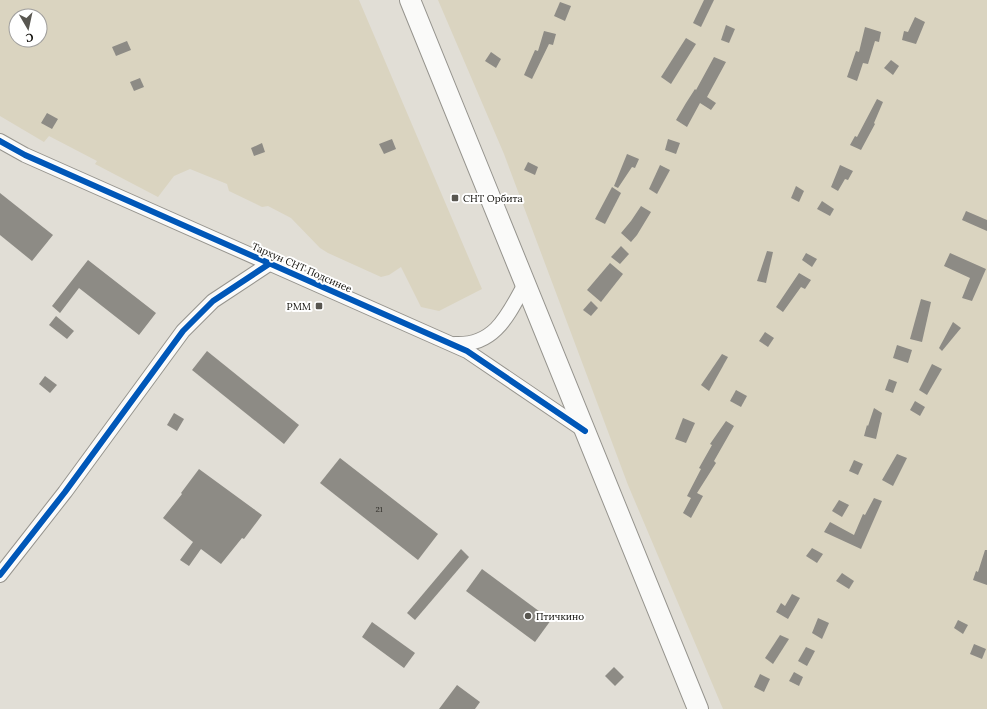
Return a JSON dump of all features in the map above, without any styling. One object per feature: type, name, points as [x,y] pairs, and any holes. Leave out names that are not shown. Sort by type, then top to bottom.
[{"type":"main road","points":[[410,0],[698,709]]},
{"type":"street","name":"Тархун СНТ Подсинее","points":[[0,141],[25,154],[269,264],[467,351],[585,431]]},
{"type":"street","points":[[0,575],[65,492],[183,331],[213,302],[269,264]]},
{"type":"street","points":[[451,344],[466,345],[482,340],[496,329],[511,310],[525,284]]},
{"type":"shaded area","points":[[0,0],[359,0],[482,289],[439,311],[421,307],[401,267],[389,275],[381,277],[328,253],[320,248],[291,218],[268,206],[262,207],[229,191],[227,184],[190,169],[174,176],[158,197],[95,164],[97,161],[49,136],[44,142],[0,116]]},
{"type":"shaded area","points":[[438,0],[987,0],[987,709],[723,709],[628,485],[504,154]]},
{"type":"building","points":[[704,0],[714,0],[701,27],[693,23]]},
{"type":"building","points":[[560,2],[571,6],[565,21],[554,16]]},
{"type":"building","points":[[915,17],[925,22],[916,44],[902,40],[904,31],[908,32]]},
{"type":"building","points":[[726,25],[735,29],[729,43],[721,40]]},
{"type":"building","points":[[865,27],[881,32],[879,42],[875,41],[868,64],[863,63],[857,81],[847,77],[856,51],[859,52]]},
{"type":"building","points":[[544,31],[556,34],[553,45],[549,44],[532,79],[524,75],[535,50],[538,51]]},
{"type":"building","points":[[686,38],[696,44],[671,84],[661,77]]},
{"type":"building","points":[[127,41],[131,50],[116,56],[112,47]]},
{"type":"building","points":[[491,52],[501,59],[496,68],[485,61]]},
{"type":"building","points":[[714,57],[726,62],[707,97],[716,103],[711,110],[700,103],[687,127],[676,120],[695,89],[696,90]]},
{"type":"building","points":[[891,60],[899,66],[893,75],[884,68]]},
{"type":"building","points":[[140,78],[144,87],[134,91],[130,82]]},
{"type":"building","points":[[877,99],[883,102],[874,123],[875,124],[861,150],[850,145],[855,136],[857,137]]},
{"type":"building","points":[[47,113],[58,119],[52,129],[41,123]]},
{"type":"building","points":[[392,139],[396,149],[384,154],[379,144]]},
{"type":"building","points":[[668,139],[680,143],[676,154],[665,150]]},
{"type":"building","points":[[262,143],[265,152],[254,156],[251,148]]},
{"type":"building","points":[[627,154],[639,159],[635,168],[632,167],[618,188],[614,186]]},
{"type":"building","points":[[528,162],[538,167],[535,175],[524,170]]},
{"type":"building","points":[[660,165],[670,170],[657,194],[649,189]]},
{"type":"building","points":[[840,165],[853,171],[848,180],[845,179],[838,191],[831,187]]},
{"type":"building","points":[[796,186],[804,191],[799,202],[791,198]]},
{"type":"building","points":[[612,187],[621,193],[605,224],[595,219]]},
{"type":"building","points":[[0,193],[53,235],[32,261],[0,235]]},
{"type":"building","points":[[822,201],[834,209],[830,216],[817,209]]},
{"type":"building","points":[[641,206],[651,212],[631,242],[621,233]]},
{"type":"building","points":[[966,211],[987,220],[987,231],[962,220]]},
{"type":"building","points":[[621,246],[629,254],[620,264],[611,257]]},
{"type":"building","points":[[767,251],[773,252],[766,283],[757,281]]},
{"type":"building","points":[[806,253],[817,259],[812,267],[802,260]]},
{"type":"building","points":[[950,253],[986,269],[972,301],[962,298],[970,278],[944,266]]},
{"type":"building","points":[[88,260],[156,313],[139,335],[79,288],[60,313],[52,306]]},
{"type":"building","points":[[610,263],[623,274],[601,302],[587,290]]},
{"type":"building","points":[[799,273],[811,280],[805,289],[801,287],[783,312],[776,307]]},
{"type":"building","points":[[921,299],[931,302],[922,342],[910,339]]},
{"type":"building","points":[[591,301],[598,308],[591,316],[583,310]]},
{"type":"building","points":[[56,316],[74,331],[67,339],[49,325]]},
{"type":"building","points":[[953,322],[961,328],[942,351],[939,348]]},
{"type":"building","points":[[765,332],[774,338],[768,347],[759,341]]},
{"type":"building","points":[[897,345],[912,350],[908,363],[893,358]]},
{"type":"building","points":[[207,351],[299,425],[284,444],[192,370]]},
{"type":"building","points":[[722,354],[728,357],[709,391],[701,385]]},
{"type":"building","points":[[932,364],[942,369],[927,395],[919,390]]},
{"type":"building","points":[[45,376],[57,385],[50,393],[39,384]]},
{"type":"building","points":[[889,379],[897,382],[893,393],[885,390]]},
{"type":"building","points":[[736,390],[747,396],[741,407],[730,401]]},
{"type":"building","points":[[915,401],[925,407],[920,416],[910,410]]},
{"type":"building","points":[[874,408],[882,413],[876,439],[864,436]]},
{"type":"building","points":[[174,413],[184,419],[177,431],[167,425]]},
{"type":"building","points":[[683,418],[695,423],[686,443],[675,439]]},
{"type":"building","points":[[726,421],[734,426],[714,461],[716,463],[697,493],[703,496],[691,518],[683,513],[691,498],[687,496],[701,469],[699,468],[712,445],[710,444]]},
{"type":"building","points":[[897,454],[907,458],[893,486],[882,480]]},
{"type":"building","points":[[340,458],[438,534],[418,560],[320,483]]},
{"type":"building","points":[[854,460],[863,464],[858,475],[849,471]]},
{"type":"building","points":[[199,469],[262,515],[244,539],[242,538],[221,564],[201,549],[189,566],[180,560],[193,542],[163,518]]},
{"type":"building","points":[[874,498],[882,501],[861,549],[824,532],[830,522],[854,535],[863,514],[865,515]]},
{"type":"building","points":[[839,500],[849,505],[842,517],[832,511]]},
{"type":"building","points":[[812,548],[823,554],[817,563],[806,556]]},
{"type":"building","points":[[461,549],[469,557],[415,620],[407,613]]},
{"type":"building","points":[[985,550],[987,550],[987,585],[973,580],[976,571],[978,572]]},
{"type":"building","points":[[482,569],[551,620],[535,642],[466,591]]},
{"type":"building","points":[[842,573],[854,581],[849,589],[836,581]]},
{"type":"building","points":[[792,594],[800,598],[788,619],[776,612],[781,603],[785,606]]},
{"type":"building","points":[[818,618],[829,623],[822,639],[812,633]]},
{"type":"building","points":[[958,620],[968,625],[963,634],[954,628]]},
{"type":"building","points":[[372,622],[415,653],[404,668],[362,637]]},
{"type":"building","points":[[780,635],[789,639],[773,664],[765,658]]},
{"type":"building","points":[[974,644],[986,649],[982,659],[970,654]]},
{"type":"building","points":[[806,647],[815,651],[807,666],[798,661]]},
{"type":"building","points":[[614,667],[624,677],[615,686],[605,676]]},
{"type":"building","points":[[794,672],[803,677],[799,686],[789,681]]},
{"type":"building","points":[[760,674],[770,679],[764,692],[754,687]]},
{"type":"building","points":[[457,685],[480,702],[475,709],[439,709]]},
{"type":"cycle path","points":[[0,141],[25,155],[467,351],[585,431]]},
{"type":"cycle path","points":[[0,575],[65,492],[183,331],[213,301],[269,264]]},
{"type":"place","name":"СНТ Орбита","points":[[455,198]]},
{"type":"place","name":"РММ","points":[[319,306]]},
{"type":"place","name":"Птичкино","points":[[528,616]]}]
